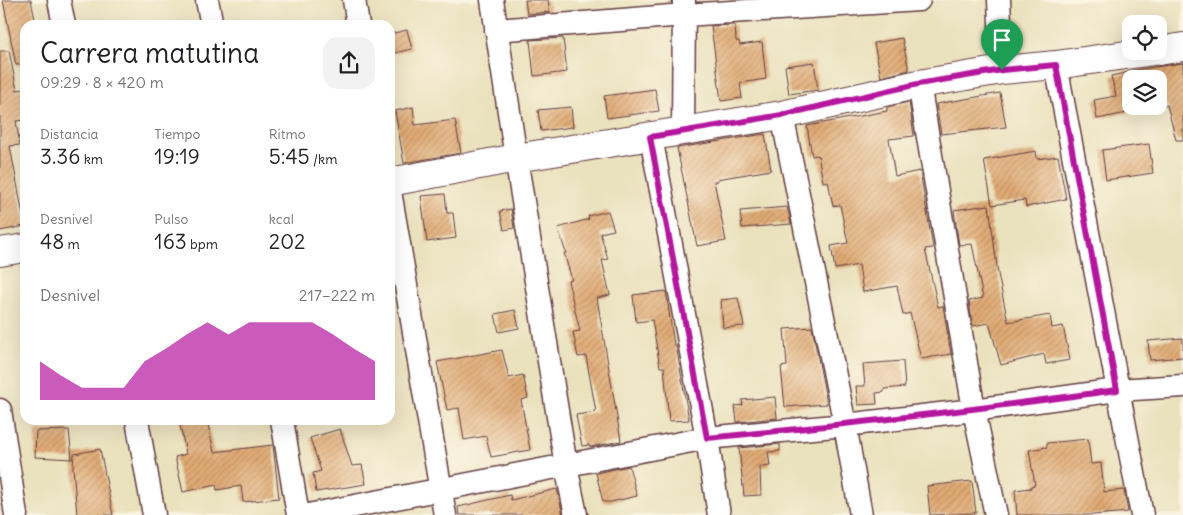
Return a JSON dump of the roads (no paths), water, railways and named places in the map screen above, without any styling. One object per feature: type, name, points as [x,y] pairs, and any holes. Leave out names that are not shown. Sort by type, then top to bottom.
[{"type":"street","points":[[60,0],[63,20]]},
{"type":"street","points":[[207,0],[211,20]]},
{"type":"street","points":[[354,0],[357,20]]},
{"type":"street","points":[[492,0],[566,466],[576,515]]},
{"type":"street","points":[[496,30],[684,8],[919,0]]},
{"type":"street","points":[[999,0],[1002,70]]},
{"type":"street","points":[[683,132],[684,8]]},
{"type":"street","points":[[1167,49],[1183,47]]},
{"type":"street","points":[[395,181],[516,158],[782,115],[918,84],[1002,70],[1122,56]]},
{"type":"street","points":[[1056,65],[1142,515]]},
{"type":"street","points":[[918,84],[974,410],[996,515]]},
{"type":"street","points":[[782,115],[845,425],[861,515]]},
{"type":"street","points":[[650,137],[707,438],[719,515]]},
{"type":"street","points":[[395,220],[445,515]]},
{"type":"street","points":[[0,252],[20,249]]},
{"type":"street","points":[[308,515],[707,438],[974,410],[1117,390],[1183,386]]},
{"type":"street","points":[[0,410],[16,515]]},
{"type":"street","points":[[139,425],[154,515]]},
{"type":"street","points":[[283,425],[298,515]]}]
